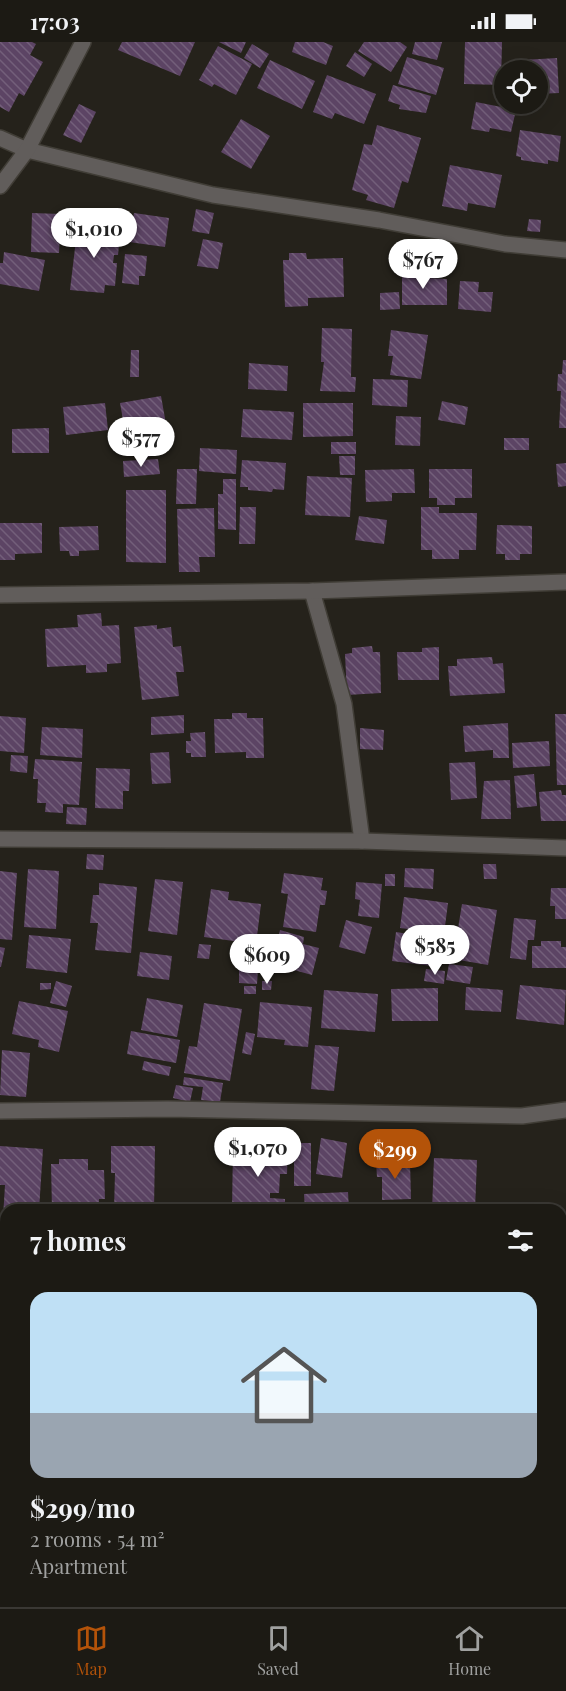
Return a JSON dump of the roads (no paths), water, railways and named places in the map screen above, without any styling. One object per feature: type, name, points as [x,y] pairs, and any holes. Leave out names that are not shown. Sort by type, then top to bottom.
[{"type":"street","points":[[0,186],[27,150],[82,42]]},
{"type":"street","points":[[0,138],[27,150],[213,195],[379,220],[504,244],[566,250]]},
{"type":"street","points":[[0,595],[312,591],[566,582]]},
{"type":"street","points":[[312,591],[344,704],[362,841]]},
{"type":"street","points":[[0,839],[362,841],[566,848]]},
{"type":"street","points":[[0,1111],[168,1109],[522,1116],[566,1110]]}]
